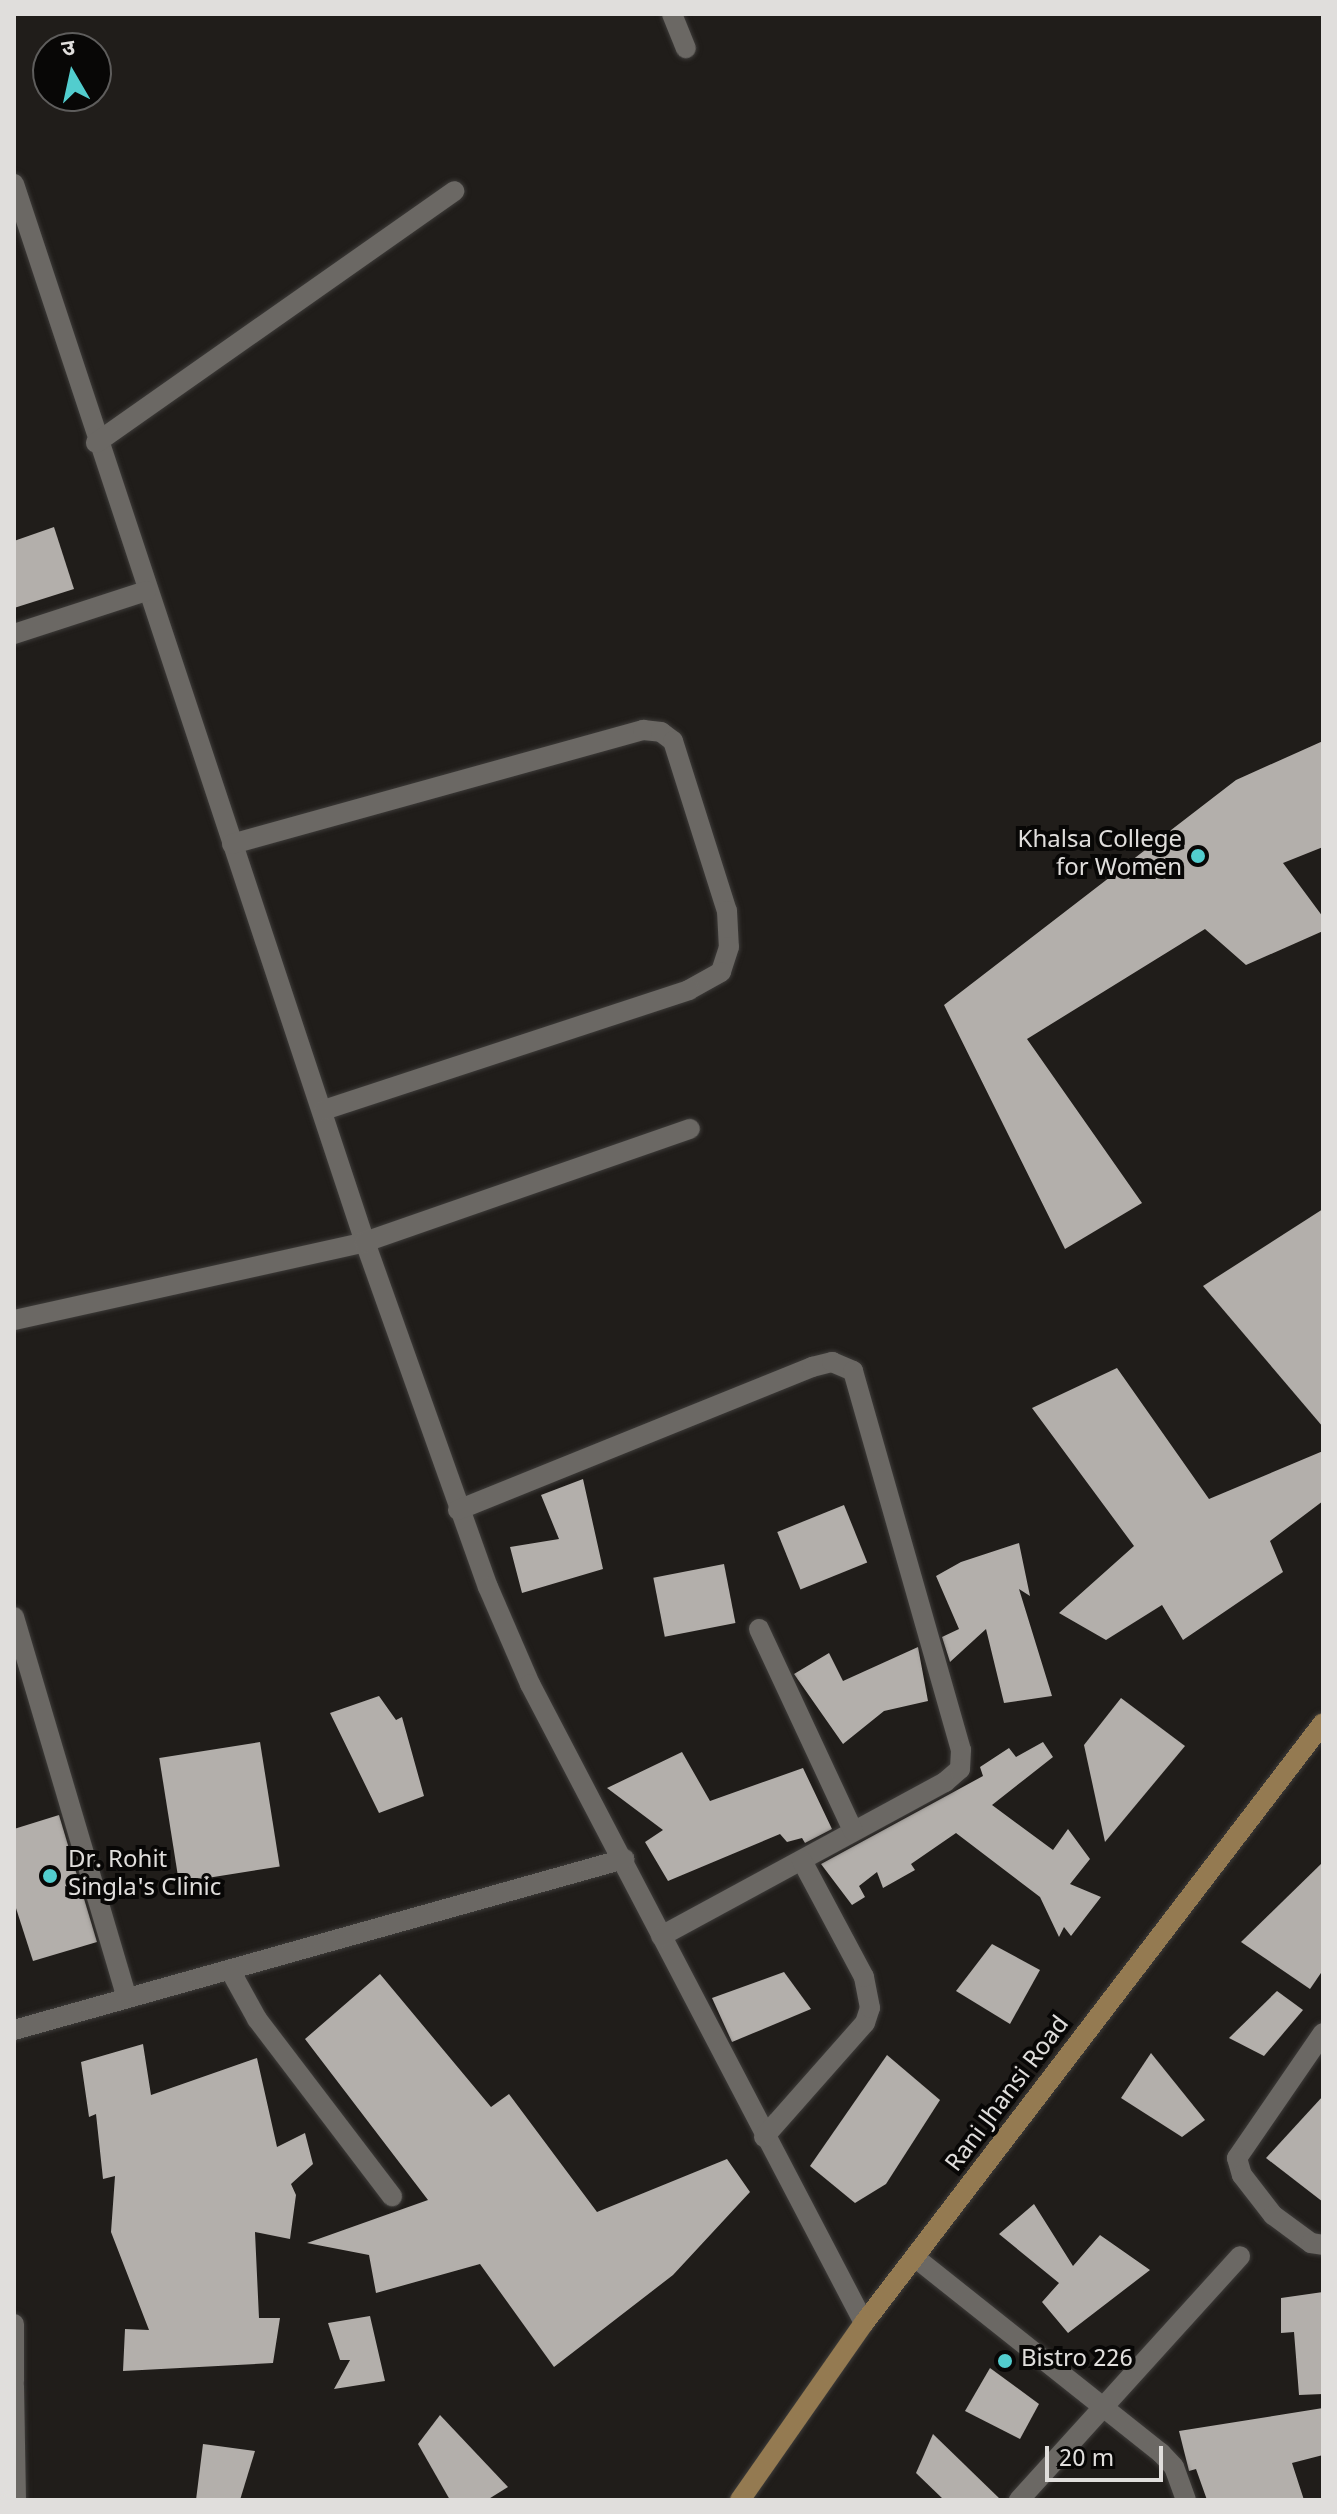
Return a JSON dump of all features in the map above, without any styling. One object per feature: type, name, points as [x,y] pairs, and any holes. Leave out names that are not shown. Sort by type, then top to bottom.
[{"type":"street","points":[[672,14],[686,48]]},
{"type":"street","points":[[14,184],[96,443],[458,1510],[530,1684],[624,1859],[764,2137],[864,2323]]},
{"type":"street","points":[[96,443],[454,191]]},
{"type":"street","points":[[14,634],[146,591]]},
{"type":"street","points":[[232,844],[643,730],[661,732],[673,741],[727,911],[729,947],[721,972],[689,990],[324,1110]]},
{"type":"street","points":[[14,1320],[365,1242],[690,1129]]},
{"type":"street","points":[[458,1510],[812,1367],[832,1362],[853,1371],[961,1750],[960,1769],[945,1782],[661,1936]]},
{"type":"street","points":[[14,1617],[127,1998]]},
{"type":"street","points":[[759,1629],[853,1831]]},
{"type":"street","name":"Rani Jhansi Road","points":[[740,2500],[864,2323],[917,2259],[1323,1723]]},
{"type":"street","points":[[14,2030],[624,1859]]},
{"type":"street","points":[[764,2137],[865,2023],[870,2008],[864,1977],[802,1861]]},
{"type":"street","points":[[230,1970],[257,2019],[392,2196]]},
{"type":"street","points":[[1323,2033],[1237,2158],[1242,2175],[1273,2215],[1311,2243],[1323,2245]]},
{"type":"street","points":[[1019,2500],[1240,2256]]},
{"type":"street","points":[[917,2259],[1174,2467],[1186,2500]]},
{"type":"street","points":[[14,2324],[16,2500]]},
{"type":"street","points":[[758,2477],[759,2500]]},
{"type":"building","points":[[54,527],[74,589],[14,608],[14,541]]},
{"type":"building","points":[[1323,741],[1323,847],[1283,863],[1323,917],[1323,931],[1246,965],[1205,929],[1027,1039],[1142,1203],[1065,1249],[944,1005],[1236,780]]},
{"type":"building","points":[[1323,1209],[1323,1427],[1203,1286]]},
{"type":"building","points":[[1117,1368],[1209,1499],[1323,1451],[1323,1501],[1270,1541],[1283,1572],[1183,1640],[1162,1605],[1106,1640],[1059,1613],[1134,1546],[1032,1408]]},
{"type":"building","points":[[583,1479],[603,1569],[522,1593],[510,1547],[559,1539],[541,1495]]},
{"type":"building","points":[[844,1505],[867,1562],[800,1589],[777,1532]]},
{"type":"building","points":[[1019,1543],[1030,1596],[1019,1589],[1052,1696],[1004,1703],[986,1629],[950,1662],[942,1637],[959,1629],[936,1576],[961,1562]]},
{"type":"building","points":[[724,1564],[735,1623],[665,1637],[653,1578]]},
{"type":"building","points":[[918,1647],[928,1701],[884,1711],[843,1744],[794,1674],[829,1653],[843,1681]]},
{"type":"building","points":[[379,1696],[396,1720],[402,1717],[424,1796],[379,1813],[330,1713]]},
{"type":"building","points":[[1121,1698],[1185,1746],[1105,1842],[1084,1745]]},
{"type":"building","points":[[260,1742],[280,1866],[179,1882],[159,1758]]},
{"type":"building","points":[[1043,1742],[1053,1757],[992,1805],[1053,1850],[1068,1829],[1090,1859],[1070,1884],[1101,1897],[1071,1936],[1064,1927],[1059,1937],[1040,1897],[956,1833],[911,1864],[915,1870],[883,1888],[877,1872],[859,1886],[865,1897],[852,1905],[821,1864],[983,1776],[980,1767],[1009,1748],[1016,1757]]},
{"type":"building","points":[[682,1752],[710,1801],[803,1768],[832,1829],[805,1843],[802,1838],[787,1842],[780,1834],[668,1881],[645,1842],[663,1830],[607,1788]]},
{"type":"building","points":[[59,1815],[97,1942],[33,1961],[14,1902],[14,1829]]},
{"type":"building","points":[[1323,1862],[1323,1970],[1310,1989],[1241,1942]]},
{"type":"building","points":[[992,1944],[1040,1970],[1010,2024],[956,1991]]},
{"type":"building","points":[[784,1972],[811,2009],[732,2042],[712,1998]]},
{"type":"building","points":[[380,1974],[491,2107],[509,2094],[597,2212],[727,2159],[750,2192],[673,2275],[554,2367],[480,2264],[376,2293],[369,2255],[307,2243],[428,2200],[305,2039]]},
{"type":"building","points":[[1277,1991],[1303,2010],[1264,2056],[1229,2038]]},
{"type":"building","points":[[143,2044],[151,2095],[257,2058],[277,2147],[305,2133],[313,2164],[291,2184],[296,2195],[290,2239],[255,2232],[259,2318],[280,2318],[273,2363],[123,2371],[125,2329],[149,2330],[111,2232],[115,2176],[103,2179],[96,2114],[89,2117],[81,2062]]},
{"type":"building","points":[[1151,2053],[1205,2120],[1182,2137],[1121,2098]]},
{"type":"building","points":[[887,2055],[940,2100],[886,2184],[855,2203],[810,2166]]},
{"type":"building","points":[[1323,2096],[1323,2202],[1266,2158]]},
{"type":"building","points":[[1034,2204],[1073,2266],[1100,2235],[1150,2270],[1068,2333],[1042,2302],[1059,2283],[999,2234]]},
{"type":"building","points":[[1323,2292],[1323,2394],[1299,2395],[1294,2332],[1281,2333],[1281,2298]]},
{"type":"building","points":[[370,2316],[385,2381],[334,2389],[350,2360],[340,2360],[328,2323]]},
{"type":"building","points":[[990,2368],[1039,2404],[1020,2439],[965,2411]]},
{"type":"building","points":[[1323,2408],[1323,2455],[1292,2463],[1304,2500],[1207,2500],[1196,2469],[1189,2471],[1179,2431]]},
{"type":"building","points":[[440,2415],[508,2487],[487,2500],[450,2500],[418,2444]]},
{"type":"building","points":[[933,2434],[1001,2500],[944,2500],[916,2473]]},
{"type":"building","points":[[203,2444],[255,2451],[240,2500],[196,2500]]},
{"type":"place","name":"Khalsa College for Women","points":[[1198,856]]},
{"type":"place","name":"Dr. Rohit Singla's Clinic","points":[[50,1876]]},
{"type":"place","name":"Bistro 226","points":[[1005,2361]]}]
